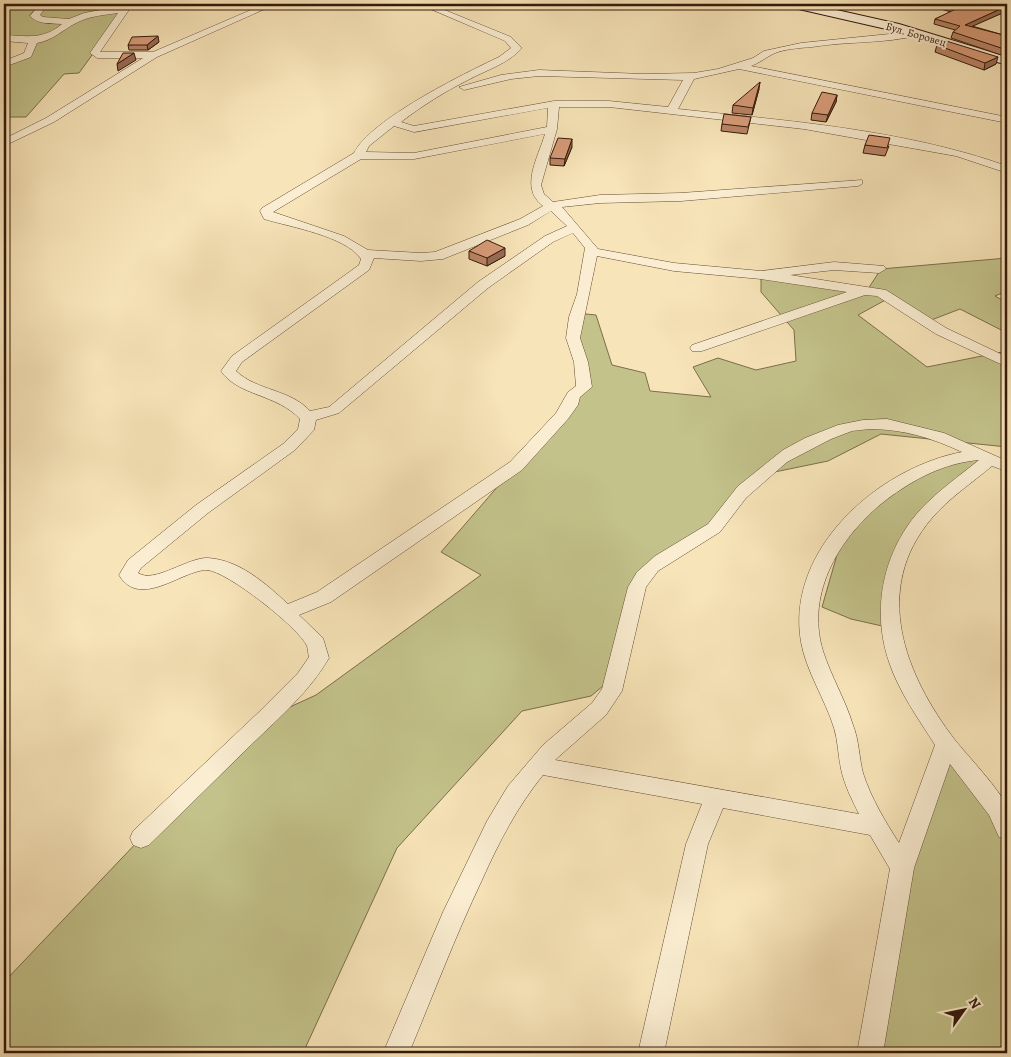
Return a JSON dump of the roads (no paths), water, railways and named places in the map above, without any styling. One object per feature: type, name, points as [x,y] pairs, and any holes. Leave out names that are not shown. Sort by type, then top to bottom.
[{"type":"street","points":[[44,4],[36,13],[37,18],[70,22]]},
{"type":"street","points":[[4,143],[50,120],[154,55],[272,4]]},
{"type":"street","points":[[359,155],[364,144],[391,122],[465,77],[499,61],[516,50],[516,45],[513,42],[423,4]]},
{"type":"street","name":"Бул. Боровец","points":[[806,5],[916,33],[1007,61]]},
{"type":"street","points":[[4,38],[33,42],[56,34],[70,22],[84,16],[127,7]]},
{"type":"street","points":[[127,7],[108,31],[95,53],[107,56],[154,55]]},
{"type":"street","points":[[440,93],[501,77],[524,74],[559,73],[689,78],[739,67],[764,57],[767,53],[784,49],[847,40],[897,37],[916,33]]},
{"type":"street","points":[[4,64],[28,55],[33,42]]},
{"type":"street","points":[[499,61],[524,74]]},
{"type":"street","points":[[739,67],[1007,120]]},
{"type":"street","points":[[672,110],[689,78]]},
{"type":"street","points":[[391,122],[405,128],[418,128],[554,104],[591,103],[672,110],[804,126],[942,149],[1007,170]]},
{"type":"street","points":[[286,613],[324,597],[516,466],[547,434],[570,405],[573,395],[584,387],[581,362],[573,338],[576,317],[584,294],[592,247],[561,213],[550,208],[537,194],[535,185],[552,130],[554,104]]},
{"type":"street","points":[[418,128],[416,134],[418,140],[427,153]]},
{"type":"street","points":[[307,417],[288,399],[241,382],[228,371],[237,359],[364,268],[368,259],[367,254],[360,247],[298,224],[268,216],[266,214],[271,206],[359,155],[395,157],[427,153],[552,130]]},
{"type":"street","points":[[367,254],[394,254],[428,258],[438,256],[524,222],[550,208],[566,203],[590,200],[681,198],[858,182]]},
{"type":"street","points":[[307,417],[334,410],[445,320],[483,286],[549,239],[573,228]]},
{"type":"street","points":[[591,251],[690,269],[761,275],[868,290],[890,297],[941,331],[1007,364]]},
{"type":"street","points":[[761,275],[834,266],[879,269]]},
{"type":"street","points":[[697,348],[868,290]]},
{"type":"street","points":[[141,838],[266,718],[316,666],[319,658],[316,643],[286,613],[232,571],[216,564],[194,566],[155,582],[138,583],[128,575],[134,564],[202,509],[299,439],[306,430],[307,417]]},
{"type":"street","points":[[396,1053],[451,920],[488,843],[516,792],[562,740],[599,710],[612,691],[637,587],[643,575],[657,562],[698,540],[712,530],[742,492],[788,454],[842,429],[871,424],[923,432],[998,462]]},
{"type":"street","points":[[902,868],[862,800],[852,771],[847,740],[838,708],[814,651],[808,624],[809,600],[822,565],[834,542],[858,513],[896,485],[938,462],[954,457],[998,462]]},
{"type":"street","points":[[998,462],[926,514],[904,546],[892,581],[891,628],[894,650],[911,688],[946,744],[1002,809],[1007,830]]},
{"type":"street","points":[[870,1053],[902,868],[946,744]]},
{"type":"street","points":[[538,765],[877,827]]},
{"type":"street","points":[[651,1053],[697,844],[716,797]]}]
